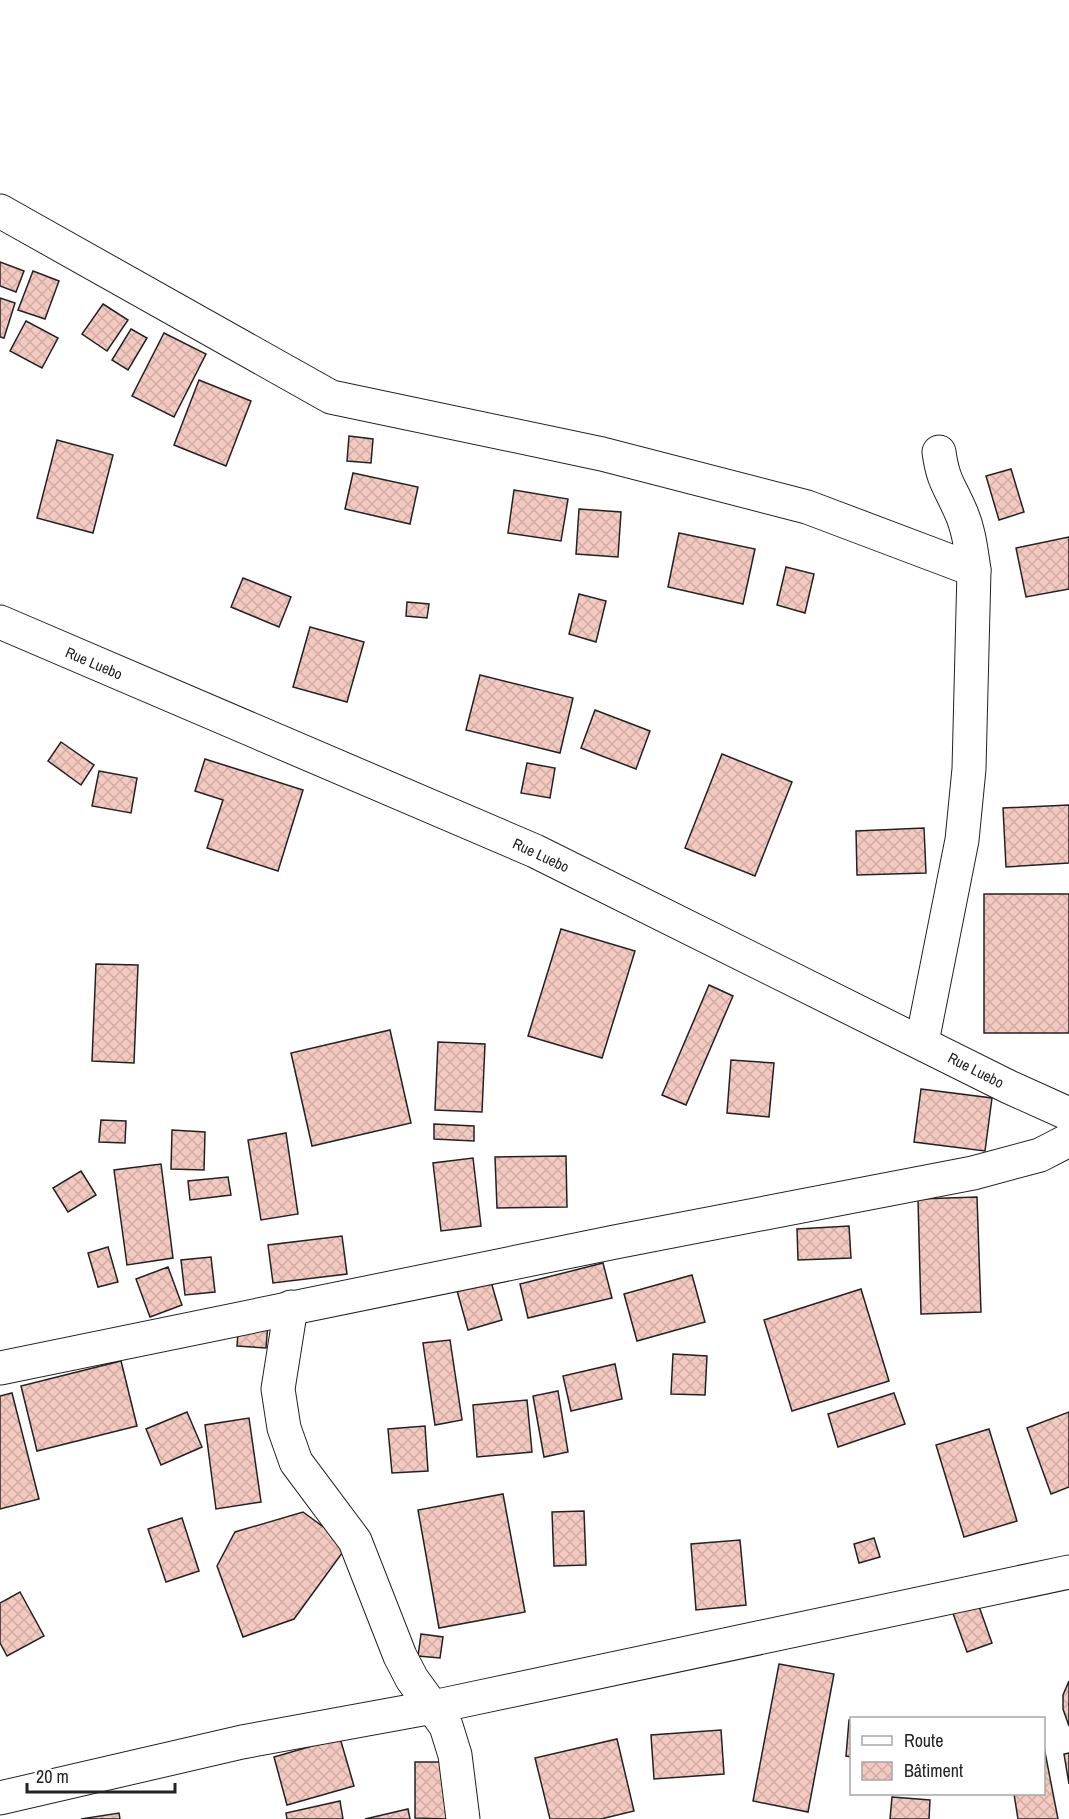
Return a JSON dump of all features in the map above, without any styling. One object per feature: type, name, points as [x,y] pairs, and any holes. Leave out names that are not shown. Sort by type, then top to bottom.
[{"type":"street","points":[[0,211],[331,397],[602,454],[807,507],[974,570]]},
{"type":"street","points":[[922,1042],[962,840],[969,769],[974,570],[970,542],[961,511],[942,477],[939,452]]},
{"type":"street","name":"Rue Luebo","points":[[0,622],[535,851],[1009,1087],[1069,1114]]},
{"type":"street","points":[[0,1368],[291,1307],[973,1173],[1040,1155],[1069,1140]]},
{"type":"street","points":[[291,1307],[278,1389],[284,1428],[297,1462],[355,1541],[400,1656],[412,1679],[446,1726],[454,1755],[463,1819]]},
{"type":"street","points":[[0,1797],[242,1742],[433,1707],[1069,1572]]},
{"type":"building","points":[[0,262],[24,271],[16,292],[0,286]]},
{"type":"building","points":[[33,271],[59,281],[45,319],[18,310]]},
{"type":"building","points":[[0,298],[15,303],[4,338],[0,337]]},
{"type":"building","points":[[103,304],[128,320],[107,351],[82,334]]},
{"type":"building","points":[[26,321],[58,338],[42,368],[10,351]]},
{"type":"building","points":[[131,329],[147,338],[128,370],[112,360]]},
{"type":"building","points":[[164,333],[206,354],[174,417],[132,396]]},
{"type":"building","points":[[199,380],[251,401],[226,466],[174,445]]},
{"type":"building","points":[[349,436],[373,439],[371,463],[347,461]]},
{"type":"building","points":[[57,440],[113,455],[93,533],[37,518]]},
{"type":"building","points":[[1011,469],[1024,512],[999,520],[986,476]]},
{"type":"building","points":[[353,473],[418,487],[410,524],[345,509]]},
{"type":"building","points":[[514,490],[568,499],[561,541],[508,533]]},
{"type":"building","points":[[579,509],[621,512],[618,557],[576,554]]},
{"type":"building","points":[[679,533],[755,549],[743,604],[668,587]]},
{"type":"building","points":[[1069,537],[1069,589],[1026,597],[1016,548]]},
{"type":"building","points":[[786,567],[814,574],[805,613],[777,605]]},
{"type":"building","points":[[243,578],[291,597],[279,627],[231,607]]},
{"type":"building","points":[[579,594],[606,601],[596,642],[569,634]]},
{"type":"building","points":[[407,602],[429,604],[427,618],[406,616]]},
{"type":"building","points":[[310,627],[364,642],[347,702],[293,687]]},
{"type":"building","points":[[480,675],[573,698],[560,753],[466,730]]},
{"type":"building","points":[[595,710],[650,731],[636,769],[581,748]]},
{"type":"building","points":[[61,742],[94,765],[81,785],[48,761]]},
{"type":"building","points":[[722,754],[792,782],[755,876],[685,848]]},
{"type":"building","points":[[205,759],[303,790],[278,871],[207,848],[223,800],[195,791]]},
{"type":"building","points":[[527,763],[555,768],[550,798],[521,793]]},
{"type":"building","points":[[99,771],[137,778],[131,813],[92,806]]},
{"type":"building","points":[[1069,805],[1069,863],[1006,867],[1003,808]]},
{"type":"building","points":[[924,828],[926,873],[857,875],[856,831]]},
{"type":"building","points":[[984,894],[1069,894],[1069,1033],[984,1033]]},
{"type":"building","points":[[561,929],[635,951],[602,1058],[528,1036]]},
{"type":"building","points":[[96,964],[138,965],[134,1063],[92,1061]]},
{"type":"building","points":[[709,985],[733,996],[686,1105],[662,1095]]},
{"type":"building","points":[[390,1030],[411,1123],[312,1146],[291,1053]]},
{"type":"building","points":[[438,1042],[485,1044],[482,1112],[435,1110]]},
{"type":"building","points":[[731,1060],[774,1063],[769,1117],[727,1113]]},
{"type":"building","points":[[921,1089],[992,1098],[985,1151],[914,1142]]},
{"type":"building","points":[[101,1120],[126,1121],[125,1143],[99,1142]]},
{"type":"building","points":[[434,1124],[474,1126],[474,1141],[434,1139]]},
{"type":"building","points":[[172,1130],[205,1132],[204,1170],[171,1169]]},
{"type":"building","points":[[286,1133],[298,1214],[261,1220],[248,1140]]},
{"type":"building","points":[[566,1156],[567,1207],[497,1208],[495,1157]]},
{"type":"building","points":[[473,1158],[481,1226],[441,1231],[433,1163]]},
{"type":"building","points":[[161,1164],[173,1258],[127,1265],[114,1170]]},
{"type":"building","points":[[81,1171],[96,1195],[68,1212],[53,1188]]},
{"type":"building","points":[[228,1177],[231,1195],[190,1200],[188,1181]]},
{"type":"building","points":[[977,1197],[981,1312],[921,1314],[918,1199]]},
{"type":"building","points":[[849,1226],[851,1258],[798,1260],[797,1229]]},
{"type":"building","points":[[342,1236],[347,1274],[273,1283],[268,1245]]},
{"type":"building","points":[[108,1247],[118,1282],[98,1287],[88,1253]]},
{"type":"building","points":[[211,1257],[215,1292],[185,1295],[181,1260]]},
{"type":"building","points":[[603,1263],[612,1298],[528,1318],[520,1284]]},
{"type":"building","points":[[168,1267],[182,1305],[150,1317],[136,1279]]},
{"type":"building","points":[[692,1275],[705,1322],[637,1341],[624,1294]]},
{"type":"building","points":[[490,1278],[502,1320],[468,1330],[456,1287]]},
{"type":"building","points":[[861,1289],[889,1381],[792,1411],[764,1320]]},
{"type":"building","points":[[239,1320],[268,1323],[266,1348],[237,1346]]},
{"type":"building","points":[[450,1340],[462,1420],[435,1425],[423,1343]]},
{"type":"building","points":[[673,1354],[707,1356],[705,1395],[671,1394]]},
{"type":"building","points":[[121,1361],[137,1426],[37,1451],[21,1386]]},
{"type":"building","points":[[615,1364],[622,1399],[571,1411],[563,1376]]},
{"type":"building","points":[[558,1391],[568,1452],[544,1457],[533,1396]]},
{"type":"building","points":[[12,1393],[39,1499],[0,1509],[0,1396]]},
{"type":"building","points":[[894,1393],[905,1424],[838,1447],[828,1414]]},
{"type":"building","points":[[527,1400],[532,1452],[477,1457],[473,1405]]},
{"type":"building","points":[[187,1412],[202,1447],[161,1465],[146,1429]]},
{"type":"building","points":[[1069,1412],[1069,1487],[1051,1494],[1027,1428]]},
{"type":"building","points":[[249,1418],[261,1502],[216,1509],[205,1425]]},
{"type":"building","points":[[425,1426],[428,1471],[392,1473],[388,1429]]},
{"type":"building","points":[[989,1429],[1017,1521],[964,1537],[936,1445]]},
{"type":"building","points":[[503,1494],[525,1612],[439,1628],[418,1510]]},
{"type":"building","points":[[584,1511],[586,1565],[554,1566],[552,1512]]},
{"type":"building","points":[[303,1512],[348,1545],[294,1619],[243,1637],[217,1566],[235,1532]]},
{"type":"building","points":[[182,1518],[199,1571],[166,1582],[148,1529]]},
{"type":"building","points":[[874,1538],[880,1557],[859,1563],[854,1544]]},
{"type":"building","points":[[740,1540],[746,1605],[696,1610],[691,1544]]},
{"type":"building","points":[[20,1592],[44,1636],[7,1656],[0,1643],[0,1603]]},
{"type":"building","points":[[976,1598],[992,1643],[967,1652],[951,1608]]},
{"type":"building","points":[[421,1634],[443,1637],[440,1658],[418,1656]]},
{"type":"building","points":[[779,1664],[834,1674],[808,1812],[753,1801]]},
{"type":"building","points":[[1069,1681],[1069,1726],[1063,1709],[1063,1695]]},
{"type":"building","points":[[849,1720],[850,1720],[850,1757],[846,1756]]},
{"type":"building","points":[[721,1730],[724,1774],[654,1779],[651,1735]]},
{"type":"building","points":[[340,1738],[354,1786],[287,1805],[274,1757]]},
{"type":"building","points":[[617,1739],[634,1811],[601,1819],[550,1819],[535,1758]]},
{"type":"building","points":[[1045,1752],[1058,1819],[1018,1819],[1014,1795],[1045,1795]]},
{"type":"building","points":[[1069,1753],[1069,1784],[1064,1754]]},
{"type":"building","points":[[415,1762],[447,1762],[447,1819],[415,1818]]},
{"type":"building","points":[[892,1797],[930,1800],[929,1819],[890,1819]]},
{"type":"building","points":[[340,1801],[343,1819],[287,1819],[286,1813]]},
{"type":"building","points":[[408,1809],[410,1819],[365,1819]]},
{"type":"building","points":[[119,1813],[120,1819],[81,1819]]}]
